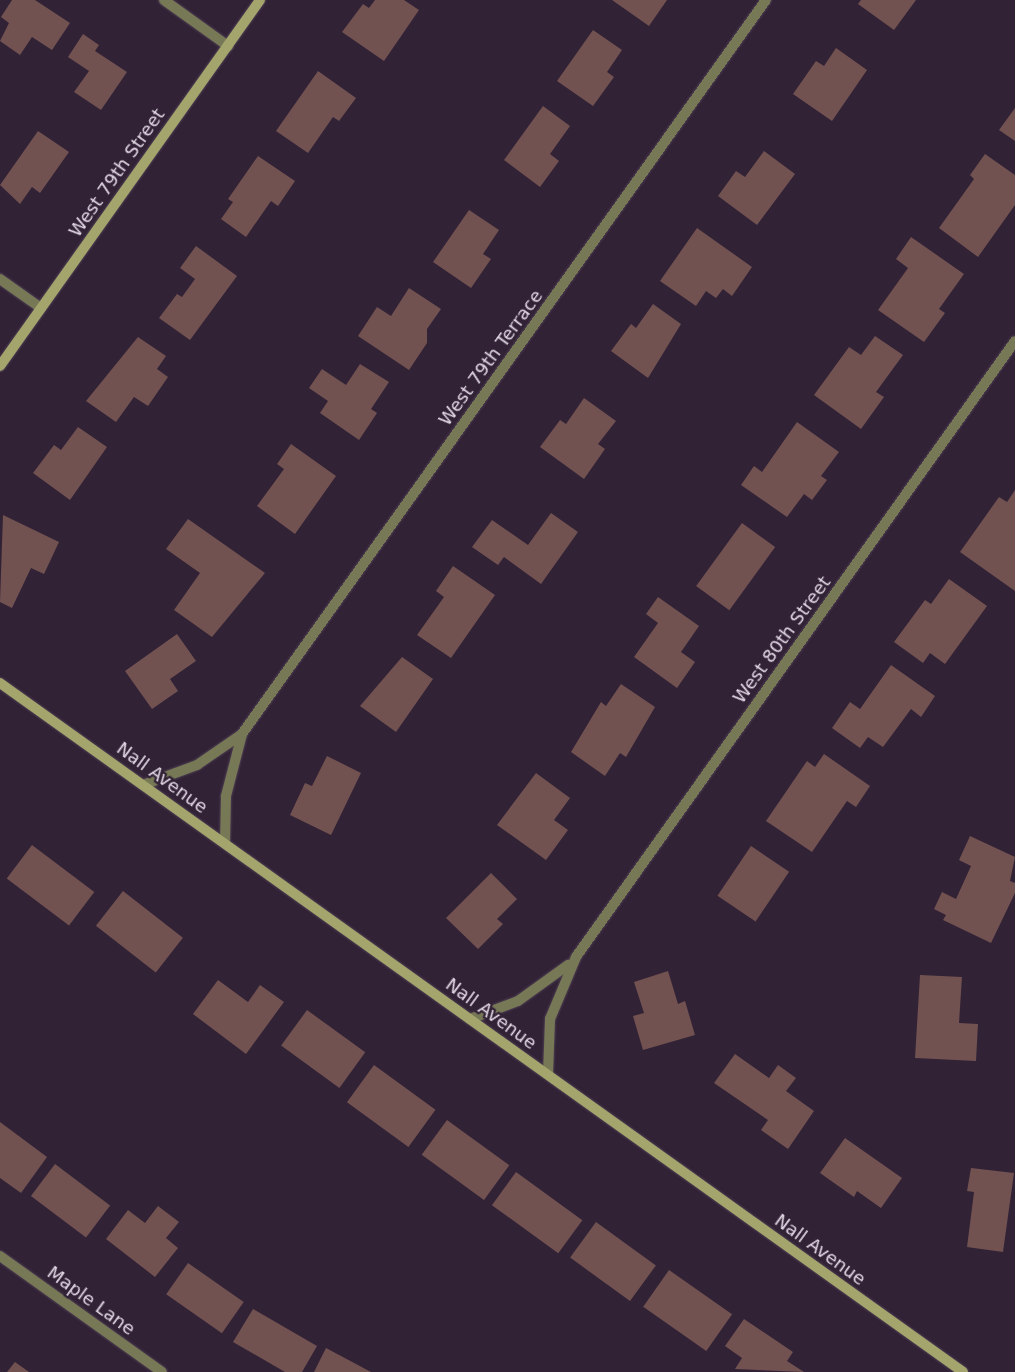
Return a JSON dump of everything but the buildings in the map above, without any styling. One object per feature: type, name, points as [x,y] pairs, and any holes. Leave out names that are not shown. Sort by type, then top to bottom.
[{"type":"main road","name":"West 79th Street","points":[[0,366],[260,0]]},
{"type":"main road","name":"Nall Avenue","points":[[0,683],[963,1372]]},
{"type":"street","points":[[164,0],[228,46]]},
{"type":"street","name":"West 79th Terrace","points":[[143,785],[197,765],[242,734],[766,0]]},
{"type":"street","points":[[0,279],[41,308]]},
{"type":"street","name":"West 80th Street","points":[[548,1074],[550,1018],[576,958],[1015,341]]},
{"type":"street","name":"West 79th Terrace","points":[[225,843],[226,796],[242,734]]},
{"type":"street","name":"West 80th Street","points":[[470,1019],[518,1001],[576,958]]},
{"type":"street","name":"Maple Lane","points":[[0,1256],[162,1372]]}]
